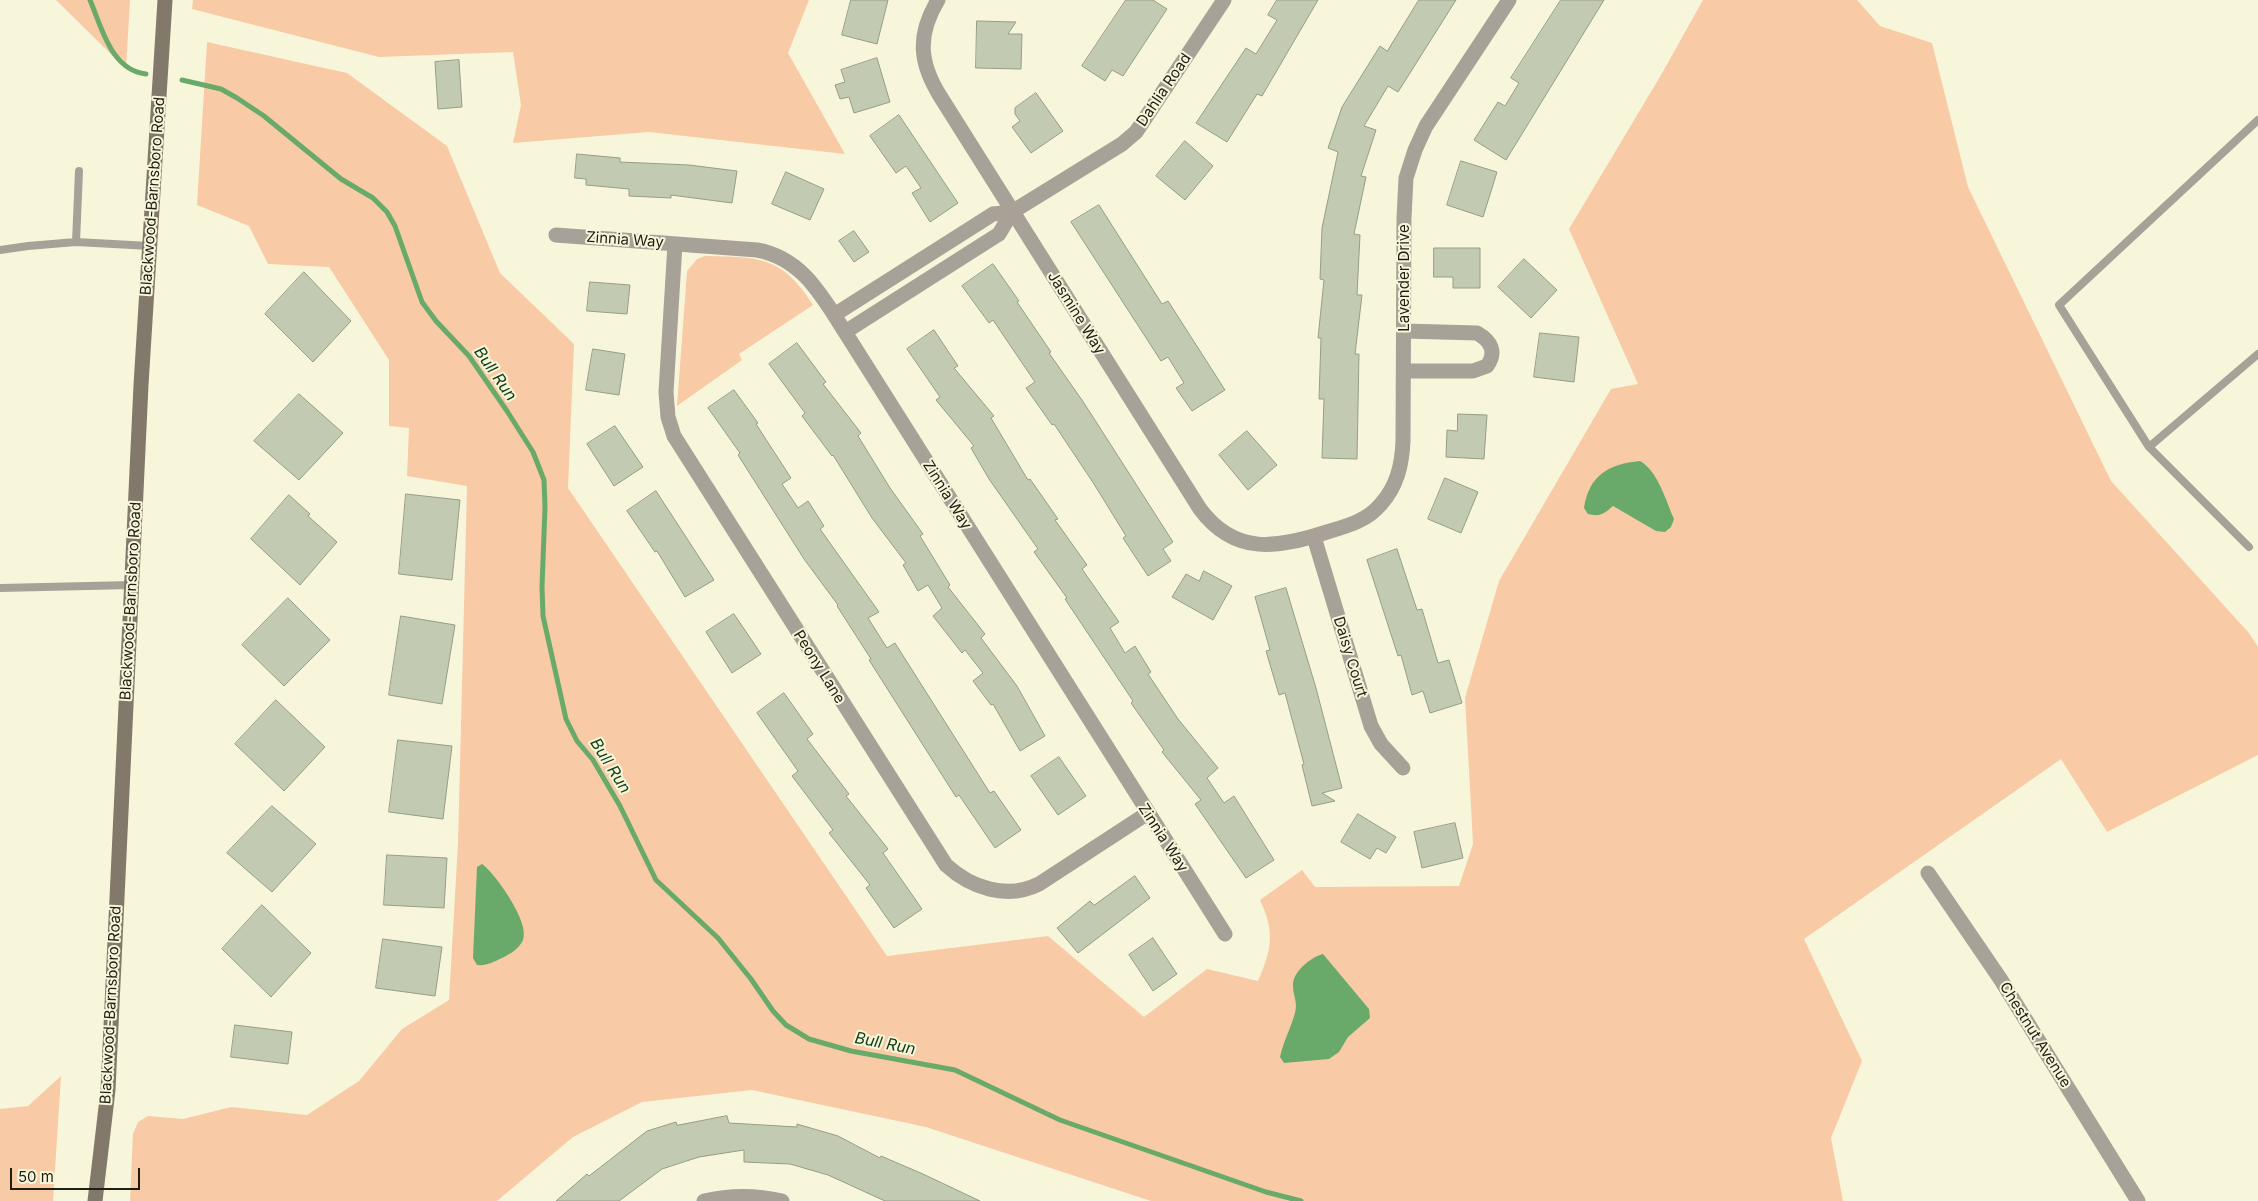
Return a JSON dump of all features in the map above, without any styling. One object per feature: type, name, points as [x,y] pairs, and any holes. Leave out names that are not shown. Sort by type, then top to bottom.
[{"type":"main road","name":"Blackwood-Barnsboro Road","points":[[95,1201],[108,1090],[132,585],[165,0]]},
{"type":"street","name":"Jasmine Way","points":[[938,0],[930,15],[922,50],[927,72],[1012,212],[1200,509],[1212,523],[1236,539],[1263,546],[1286,544],[1314,537]]},
{"type":"street","name":"Dahlia Road","points":[[834,315],[993,214],[1012,212],[1122,144],[1136,132],[1224,0]]},
{"type":"street","name":"Lavender Drive","points":[[1314,537],[1358,522],[1380,506],[1391,490],[1398,474],[1402,457],[1404,201],[1406,178],[1412,158],[1426,126],[1509,0]]},
{"type":"street","name":"Dahlia Road","points":[[845,332],[998,234],[1012,212]]},
{"type":"street","name":"Zinnia Way","points":[[556,235],[747,248],[774,254],[790,262],[803,273],[845,332],[1225,934]]},
{"type":"street","name":"Peony Lane","points":[[675,244],[666,392],[668,417],[674,436],[946,865],[958,875],[980,887],[1007,891],[1027,889],[1039,884],[1148,813]]},
{"type":"street","points":[[1404,331],[1477,333],[1485,337],[1491,344],[1493,353],[1487,366],[1473,371],[1404,371]]},
{"type":"street","name":"Daisy Court","points":[[1314,537],[1371,726],[1381,744],[1403,768]]},
{"type":"street","name":"Chestnut Avenue","points":[[1928,872],[2000,980],[2138,1201]]},
{"type":"street","points":[[704,1201],[745,1196],[782,1201]]},
{"type":"lane","points":[[2249,547],[2149,447],[2059,305],[2258,120]]},
{"type":"lane","points":[[76,242],[79,170]]},
{"type":"lane","points":[[0,250],[76,242],[150,246]]},
{"type":"lane","points":[[2149,447],[2258,354]]},
{"type":"lane","points":[[0,588],[132,585]]},
{"type":"shaded area","points":[[56,0],[130,0],[126,69]]},
{"type":"shaded area","points":[[193,0],[809,0],[788,53],[845,154],[649,132],[513,143],[521,105],[513,52],[379,57],[192,9]]},
{"type":"shaded area","points":[[1703,0],[1857,0],[1880,26],[1932,43],[1968,187],[2111,481],[2249,633],[2258,647],[2258,755],[2107,832],[2061,759],[1804,939],[1862,1061],[1831,1138],[1843,1201],[1151,1201],[926,1127],[752,1090],[642,1102],[573,1137],[497,1201],[130,1201],[133,1134],[138,1122],[148,1116],[183,1119],[231,1107],[307,1115],[359,1081],[402,1029],[449,1000],[458,843],[467,486],[407,476],[409,428],[389,426],[389,360],[329,267],[268,264],[249,226],[197,205],[207,42],[347,73],[447,146],[500,273],[574,344],[568,488],[887,956],[1048,936],[1144,1017],[1207,969],[1258,981],[1269,950],[1270,941],[1268,922],[1260,900],[1302,870],[1315,887],[1459,886],[1473,844],[1465,698],[1499,581],[1611,389],[1638,384],[1569,229],[1661,75]]},
{"type":"shaded area","points":[[705,256],[740,257],[768,262],[791,277],[813,305],[739,354],[742,360],[677,406],[687,271],[697,259]]},
{"type":"shaded area","points":[[1640,461],[1657,479],[1674,519],[1671,527],[1665,532],[1656,531],[1613,506],[1599,515],[1588,514],[1584,508],[1590,487],[1602,473],[1619,465]]},
{"type":"shaded area","points":[[482,864],[488,869],[511,900],[522,923],[524,933],[523,940],[514,951],[493,962],[477,965],[473,958],[477,867]]},
{"type":"shaded area","points":[[1323,954],[1369,1009],[1370,1018],[1348,1037],[1339,1052],[1329,1059],[1284,1063],[1280,1057],[1296,1009],[1293,990],[1294,981],[1303,966],[1313,958]]},
{"type":"shaded area","points":[[61,1076],[53,1201],[0,1201],[0,1109],[28,1106]]},
{"type":"building","points":[[851,0],[888,0],[877,44],[842,35]]},
{"type":"building","points":[[1126,0],[1153,0],[1167,9],[1123,76],[1112,70],[1105,81],[1082,66]]},
{"type":"building","points":[[1277,0],[1318,0],[1262,96],[1257,94],[1227,142],[1196,123],[1246,48],[1256,54],[1277,20],[1268,15]]},
{"type":"building","points":[[1419,0],[1456,0],[1398,92],[1388,86],[1364,126],[1376,130],[1361,176],[1366,177],[1354,234],[1360,235],[1357,295],[1362,295],[1355,354],[1359,354],[1357,459],[1322,458],[1324,399],[1319,399],[1321,338],[1318,338],[1324,280],[1320,279],[1322,228],[1338,152],[1328,148],[1342,107],[1380,46],[1387,51]]},
{"type":"building","points":[[1561,0],[1604,0],[1506,160],[1474,140],[1498,102],[1505,106],[1519,83],[1511,78]]},
{"type":"building","points":[[977,21],[1016,22],[1008,34],[1022,34],[1021,69],[976,68]]},
{"type":"building","points":[[877,58],[890,102],[854,113],[849,97],[840,99],[835,85],[845,82],[841,70]]},
{"type":"building","points":[[459,60],[462,107],[438,109],[435,62]]},
{"type":"building","points":[[1036,93],[1063,131],[1031,153],[1012,127],[1020,121],[1015,114],[1015,108]]},
{"type":"building","points":[[899,115],[958,203],[930,222],[912,193],[921,188],[906,166],[896,173],[870,136]]},
{"type":"building","points":[[1185,141],[1213,166],[1185,200],[1156,176]]},
{"type":"building","points":[[577,154],[620,158],[620,162],[689,165],[737,171],[732,203],[671,195],[671,198],[629,196],[629,189],[586,185],[586,179],[575,178]]},
{"type":"building","points":[[1461,161],[1497,172],[1483,217],[1447,205]]},
{"type":"building","points":[[786,172],[824,189],[810,220],[772,204]]},
{"type":"building","points":[[1099,205],[1162,304],[1168,301],[1225,390],[1192,411],[1176,388],[1184,383],[1168,357],[1161,361],[1071,222]]},
{"type":"building","points":[[854,231],[869,252],[854,262],[839,241]]},
{"type":"building","points":[[1434,248],[1480,248],[1480,288],[1453,288],[1453,277],[1434,277]]},
{"type":"building","points":[[1524,259],[1557,290],[1531,318],[1498,287]]},
{"type":"building","points":[[993,264],[1019,301],[1017,302],[1051,352],[1049,353],[1084,403],[1173,542],[1163,549],[1171,561],[1148,576],[1123,538],[1126,536],[1094,484],[1054,424],[1052,425],[1026,388],[1035,382],[993,320],[989,323],[962,286]]},
{"type":"building","points":[[304,272],[351,321],[313,362],[265,314]]},
{"type":"building","points":[[590,282],[630,285],[627,314],[587,311]]},
{"type":"building","points":[[934,330],[958,366],[954,368],[994,416],[991,418],[1028,480],[1030,479],[1058,519],[1055,520],[1087,565],[1082,569],[1119,622],[1110,628],[1125,653],[1135,646],[1151,672],[1148,674],[1178,719],[1218,768],[1207,778],[1224,803],[1234,796],[1274,860],[1246,878],[1195,804],[1201,800],[1162,752],[1164,750],[1131,703],[1133,701],[1065,599],[1067,598],[1034,552],[1038,549],[989,479],[971,448],[974,446],[936,400],[940,397],[907,349]]},
{"type":"building","points":[[1540,333],[1579,337],[1574,382],[1534,377]]},
{"type":"building","points":[[797,343],[826,382],[823,384],[861,433],[858,436],[890,488],[923,534],[920,536],[950,585],[948,587],[985,634],[981,638],[1017,686],[1045,736],[1020,751],[993,704],[991,705],[973,681],[983,673],[965,650],[962,653],[933,616],[942,608],[928,585],[918,591],[903,565],[906,563],[872,518],[833,455],[802,416],[805,413],[769,364]]},
{"type":"building","points":[[593,349],[625,354],[619,395],[586,390]]},
{"type":"building","points":[[734,390],[758,423],[756,424],[791,478],[782,484],[798,508],[808,501],[824,526],[820,529],[879,612],[868,618],[887,648],[895,643],[990,793],[994,791],[1021,830],[995,848],[959,795],[956,797],[869,660],[871,659],[838,605],[804,559],[738,455],[740,453],[708,408]]},
{"type":"building","points":[[299,394],[343,433],[299,480],[254,441]]},
{"type":"building","points":[[1458,414],[1487,415],[1484,459],[1446,457],[1447,430],[1457,431]]},
{"type":"building","points":[[615,426],[643,467],[614,486],[587,444]]},
{"type":"building","points":[[1247,431],[1277,465],[1248,490],[1219,455]]},
{"type":"building","points":[[1445,478],[1478,492],[1461,533],[1428,519]]},
{"type":"building","points":[[656,491],[714,580],[685,597],[657,551],[655,552],[627,511]]},
{"type":"building","points":[[406,494],[460,500],[452,580],[399,574]]},
{"type":"building","points":[[289,495],[310,514],[308,516],[337,542],[300,585],[251,539]]},
{"type":"building","points":[[1397,549],[1417,610],[1422,609],[1438,663],[1449,660],[1462,703],[1430,713],[1423,691],[1412,695],[1401,655],[1398,656],[1367,560]]},
{"type":"building","points":[[1204,571],[1232,586],[1213,620],[1172,597],[1186,574],[1199,581]]},
{"type":"building","points":[[1286,588],[1316,688],[1342,788],[1322,793],[1335,801],[1312,806],[1302,765],[1304,764],[1285,693],[1279,695],[1266,651],[1270,650],[1255,597]]},
{"type":"building","points":[[288,598],[330,640],[284,686],[242,645]]},
{"type":"building","points":[[734,614],[761,654],[732,673],[706,632]]},
{"type":"building","points":[[401,616],[455,625],[442,704],[389,695]]},
{"type":"building","points":[[784,693],[813,734],[807,739],[849,794],[846,796],[888,849],[883,853],[922,909],[894,928],[866,888],[870,885],[829,833],[833,830],[792,776],[798,771],[757,713]]},
{"type":"building","points":[[276,700],[325,747],[284,791],[235,744]]},
{"type":"building","points":[[398,740],[452,746],[443,819],[389,812]]},
{"type":"building","points":[[1059,757],[1086,796],[1058,815],[1031,776]]},
{"type":"building","points":[[272,806],[316,844],[272,892],[227,853]]},
{"type":"building","points":[[1358,814],[1396,837],[1386,853],[1377,848],[1370,859],[1341,842]]},
{"type":"building","points":[[1455,823],[1463,858],[1422,868],[1414,832]]},
{"type":"building","points":[[387,855],[447,858],[444,908],[384,905]]},
{"type":"building","points":[[1135,876],[1150,898],[1078,953],[1057,928],[1090,901],[1094,905]]},
{"type":"building","points":[[262,905],[311,953],[271,997],[222,949]]},
{"type":"building","points":[[1153,938],[1177,974],[1153,991],[1129,955]]},
{"type":"building","points":[[383,939],[442,947],[435,996],[376,988]]},
{"type":"building","points":[[235,1025],[292,1032],[288,1064],[231,1057]]},
{"type":"building","points":[[727,1116],[729,1123],[797,1127],[797,1124],[838,1136],[880,1158],[881,1156],[923,1174],[980,1201],[885,1201],[828,1175],[790,1164],[744,1162],[744,1150],[699,1157],[662,1169],[619,1201],[556,1201],[587,1174],[589,1176],[647,1131],[676,1122],[677,1125]]},
{"type":"waterway","name":"Bull Run","points":[[90,0],[109,46],[116,56],[124,65],[134,71],[146,74]]},
{"type":"waterway","name":"Bull Run","points":[[182,80],[221,89],[237,98],[264,116],[341,179],[373,198],[387,212],[395,226],[422,302],[436,321],[469,356],[507,411],[533,452],[544,480],[543,616],[566,719],[577,741],[593,760],[620,806],[656,880],[718,938],[751,979],[773,1011],[786,1025],[809,1039],[851,1051],[955,1070],[1060,1120],[1266,1192],[1301,1201]]}]
